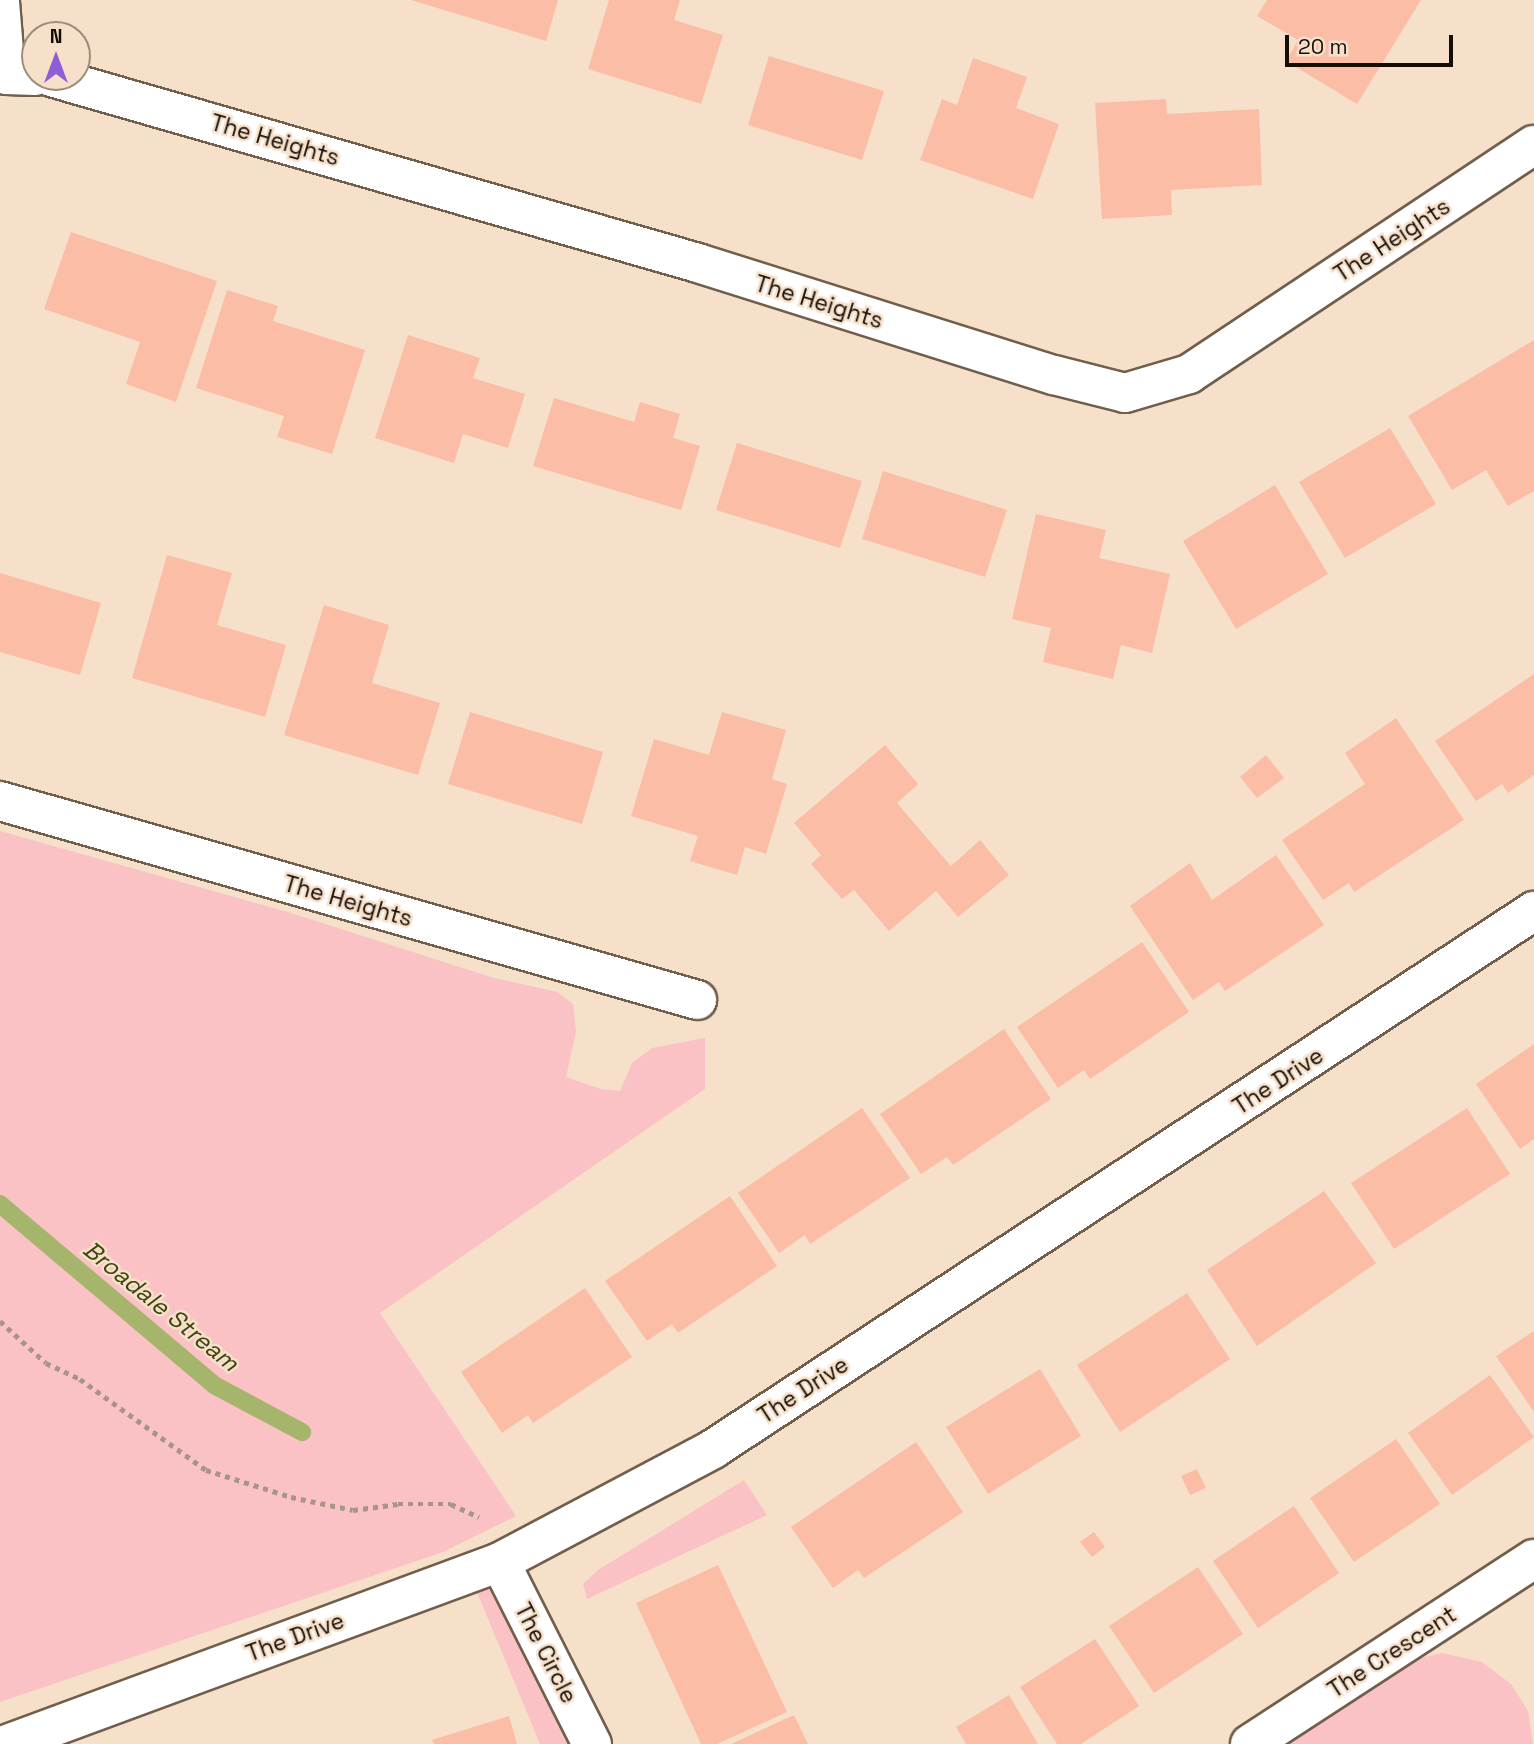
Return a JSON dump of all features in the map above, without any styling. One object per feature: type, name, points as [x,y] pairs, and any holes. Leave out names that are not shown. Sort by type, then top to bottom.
[{"type":"street","points":[[0,2],[14,83]]},
{"type":"street","name":"The Heights","points":[[91,88],[698,263],[1125,393],[1189,374],[1534,145]]},
{"type":"street","name":"The Heights","points":[[0,801],[697,1000]]},
{"type":"street","name":"The Drive","points":[[7,1744],[500,1562],[713,1449],[1534,911]]},
{"type":"street","name":"The Crescent","points":[[1250,1744],[1534,1559]]},
{"type":"street","name":"The Circle","points":[[500,1562],[592,1744]]},
{"type":"path","points":[[0,1321],[46,1363],[80,1379],[206,1470],[291,1497],[353,1510],[398,1503],[451,1503],[477,1513],[500,1562]]},
{"type":"shaded area","points":[[0,831],[288,912],[494,978],[557,992],[573,1004],[576,1032],[566,1077],[601,1089],[620,1091],[632,1063],[652,1048],[705,1038],[705,1089],[380,1313],[516,1516],[443,1552],[0,1702]]},
{"type":"shaded area","points":[[744,1480],[767,1515],[587,1599],[583,1584],[598,1570]]},
{"type":"shaded area","points":[[476,1590],[496,1590],[572,1744],[540,1744]]},
{"type":"shaded area","points":[[1442,1653],[1482,1662],[1511,1684],[1528,1711],[1533,1744],[1289,1744],[1408,1661]]},
{"type":"building","points":[[411,0],[558,0],[546,41]]},
{"type":"building","points":[[609,0],[680,0],[674,20],[723,35],[701,104],[588,69]]},
{"type":"building","points":[[1267,0],[1421,0],[1357,104],[1286,61],[1298,40],[1257,16]]},
{"type":"building","points":[[769,56],[884,91],[862,160],[748,125]]},
{"type":"building","points":[[973,58],[1027,77],[1016,108],[1059,124],[1033,199],[920,160],[942,99],[957,105]]},
{"type":"building","points":[[1166,99],[1167,114],[1259,109],[1262,185],[1171,190],[1172,215],[1102,219],[1095,103]]},
{"type":"building","points":[[71,232],[217,281],[176,402],[126,384],[140,342],[44,309]]},
{"type":"building","points":[[227,290],[278,306],[273,321],[365,350],[332,454],[277,437],[284,416],[196,388]]},
{"type":"building","points":[[408,335],[480,358],[473,378],[525,394],[508,448],[463,434],[454,463],[375,438]]},
{"type":"building","points":[[1534,340],[1534,491],[1508,506],[1486,470],[1452,490],[1408,416]]},
{"type":"building","points":[[554,398],[634,422],[640,402],[680,414],[673,438],[700,446],[681,510],[533,466]]},
{"type":"building","points":[[1390,428],[1436,504],[1345,558],[1299,482]]},
{"type":"building","points":[[737,443],[862,481],[840,548],[716,510]]},
{"type":"building","points":[[883,471],[1007,510],[985,577],[862,539]]},
{"type":"building","points":[[1275,485],[1328,574],[1236,629],[1183,541]]},
{"type":"building","points":[[1036,514],[1106,530],[1099,558],[1170,574],[1152,653],[1121,645],[1113,679],[1043,662],[1051,628],[1012,619]]},
{"type":"building","points":[[167,555],[232,573],[217,625],[286,645],[265,717],[132,678]]},
{"type":"building","points":[[0,573],[101,603],[80,675],[0,652]]},
{"type":"building","points":[[324,605],[389,625],[372,683],[440,703],[418,775],[284,735]]},
{"type":"building","points":[[1534,674],[1534,775],[1508,793],[1502,784],[1476,801],[1435,741]]},
{"type":"building","points":[[470,712],[603,752],[582,824],[448,784]]},
{"type":"building","points":[[722,712],[786,730],[772,779],[787,784],[766,854],[745,847],[737,875],[690,861],[698,836],[631,816],[654,739],[709,755]]},
{"type":"building","points":[[1396,718],[1464,820],[1354,892],[1349,883],[1323,900],[1282,840],[1365,784],[1345,753]]},
{"type":"building","points":[[885,745],[918,784],[897,803],[951,866],[980,840],[1009,875],[958,917],[936,891],[889,931],[854,890],[842,899],[811,864],[821,855],[794,823]]},
{"type":"building","points":[[1266,755],[1284,778],[1257,798],[1240,777]]},
{"type":"building","points":[[1276,855],[1324,925],[1225,991],[1219,982],[1193,1000],[1130,906],[1190,863],[1212,900]]},
{"type":"building","points":[[1142,942],[1189,1012],[1090,1079],[1084,1070],[1058,1088],[1017,1027]]},
{"type":"building","points":[[1004,1029],[1051,1099],[953,1165],[947,1157],[921,1174],[880,1114]]},
{"type":"building","points":[[1534,1044],[1534,1139],[1520,1149],[1476,1084]]},
{"type":"building","points":[[862,1108],[910,1178],[810,1244],[805,1235],[779,1253],[738,1193]]},
{"type":"building","points":[[1467,1108],[1510,1174],[1394,1249],[1351,1183]]},
{"type":"building","points":[[1324,1191],[1376,1263],[1257,1346],[1207,1270]]},
{"type":"building","points":[[730,1196],[777,1266],[678,1333],[672,1324],[647,1341],[605,1281]]},
{"type":"building","points":[[585,1288],[632,1357],[533,1423],[528,1415],[502,1433],[461,1372]]},
{"type":"building","points":[[1187,1293],[1230,1359],[1120,1432],[1077,1365]]},
{"type":"building","points":[[1534,1331],[1534,1412],[1496,1356]]},
{"type":"building","points":[[1040,1369],[1081,1436],[988,1494],[946,1427]]},
{"type":"building","points":[[1490,1375],[1534,1437],[1452,1495],[1408,1433]]},
{"type":"building","points":[[1396,1439],[1440,1504],[1354,1562],[1310,1498]]},
{"type":"building","points":[[916,1442],[963,1512],[864,1578],[858,1570],[833,1588],[791,1527]]},
{"type":"building","points":[[1197,1469],[1206,1488],[1190,1495],[1181,1476]]},
{"type":"building","points":[[1294,1506],[1339,1573],[1258,1628],[1213,1561]]},
{"type":"building","points":[[1094,1532],[1105,1547],[1092,1557],[1080,1542]]},
{"type":"building","points":[[718,1565],[787,1712],[717,1744],[701,1744],[636,1603]]},
{"type":"building","points":[[1198,1567],[1243,1634],[1154,1693],[1109,1626]]},
{"type":"building","points":[[1095,1639],[1139,1706],[1081,1744],[1057,1744],[1020,1687]]},
{"type":"building","points":[[1009,1695],[1038,1744],[966,1744],[956,1727]]},
{"type":"building","points":[[794,1715],[808,1744],[731,1744]]},
{"type":"building","points":[[509,1716],[517,1744],[434,1744],[432,1740]]},
{"type":"waterway","name":"Broadale Stream","points":[[0,1204],[214,1385],[302,1432]]}]
